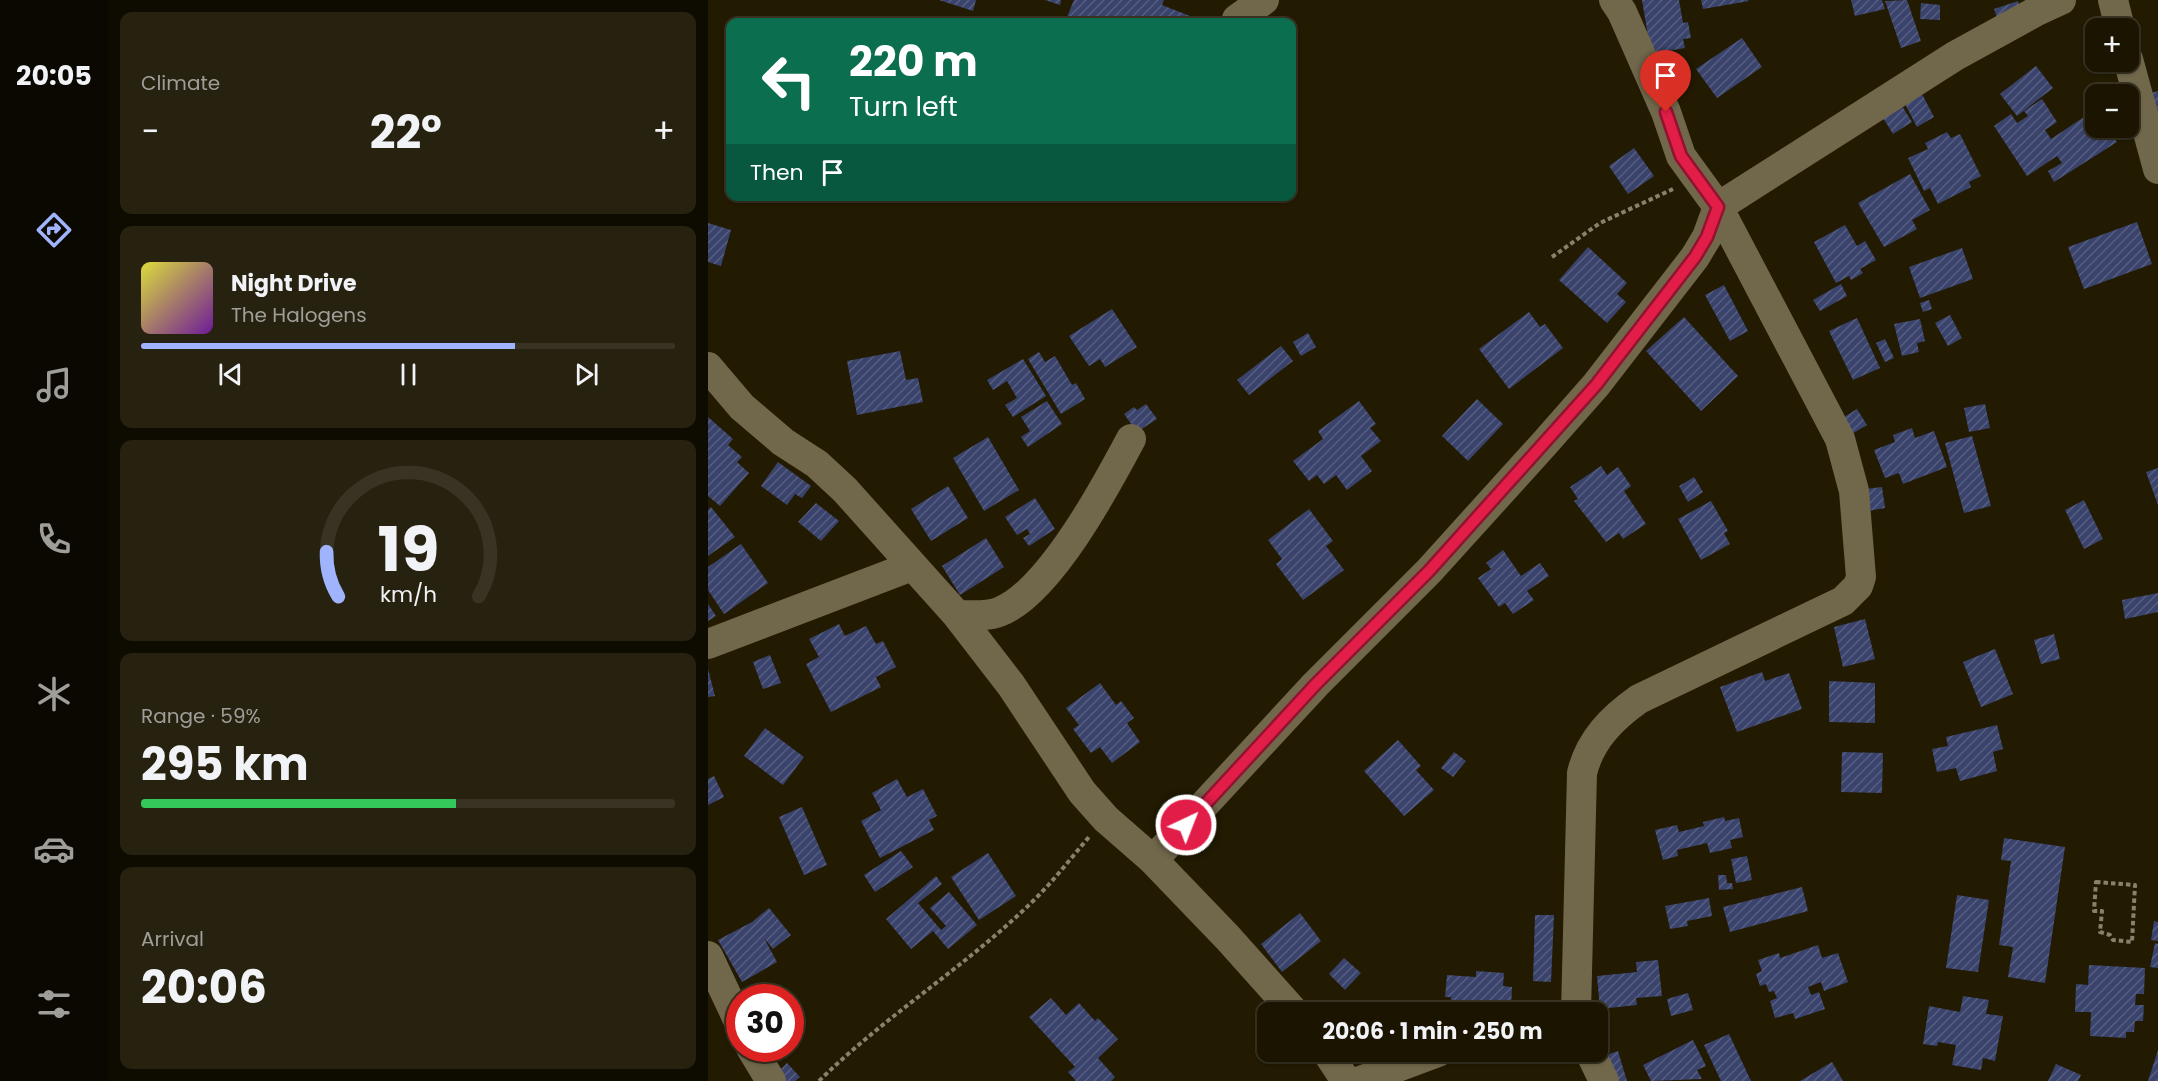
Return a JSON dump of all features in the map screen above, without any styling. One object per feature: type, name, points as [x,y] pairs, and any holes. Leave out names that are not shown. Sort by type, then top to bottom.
[{"type":"street","points":[[1238,18],[1264,0]]},
{"type":"street","points":[[1576,1002],[1582,773],[1586,756],[1596,739],[1623,710],[1639,699],[1843,601],[1858,586],[1861,577],[1854,491],[1840,439],[1718,207],[1694,177],[1681,156],[1666,112],[1622,12],[1614,0]]},
{"type":"street","points":[[1153,860],[1316,684],[1429,571],[1596,385],[1695,257],[1707,237],[1718,207],[1955,56],[2025,16],[2061,0]]},
{"type":"street","points":[[2113,0],[2118,18]]},
{"type":"street","points":[[2132,72],[2158,169]]},
{"type":"street","points":[[708,367],[742,407],[761,425],[817,464],[845,490],[957,615],[1011,684],[1067,772],[1106,819],[1153,860],[1285,1002]]},
{"type":"street","points":[[957,615],[997,612],[1029,592],[1093,510],[1131,439]]},
{"type":"street","points":[[708,644],[912,566]]},
{"type":"street","points":[[708,957],[726,995]]},
{"type":"street","points":[[759,1062],[771,1081]]},
{"type":"street","points":[[1334,1062],[1346,1081]]},
{"type":"street","points":[[1360,1081],[1411,1062]]},
{"type":"street","points":[[1595,1062],[1604,1081]]},
{"type":"path","points":[[1552,257],[1600,223],[1694,177]]},
{"type":"path","points":[[819,1081],[887,1020],[953,969],[1031,903],[1106,819]]},
{"type":"path","points":[[2096,882],[2135,885],[2132,942],[2113,940],[2110,934],[2100,932],[2102,911],[2094,910],[2096,882]]},
{"type":"building","points":[[939,0],[976,0],[973,11]]},
{"type":"building","points":[[1045,0],[1061,0],[1060,5]]},
{"type":"building","points":[[1074,0],[1164,0],[1162,5],[1195,18],[1067,18]]},
{"type":"building","points":[[1642,0],[1679,0],[1683,23],[1688,22],[1691,38],[1683,39],[1685,48],[1651,54]]},
{"type":"building","points":[[1701,0],[1748,0],[1749,1],[1703,9]]},
{"type":"building","points":[[1851,0],[1882,0],[1885,9],[1855,16]]},
{"type":"building","points":[[1907,0],[1921,41],[1901,48],[1885,1]]},
{"type":"building","points":[[2018,1],[2021,13],[1998,20],[1994,9]]},
{"type":"building","points":[[1921,3],[1940,5],[1940,20],[1920,19]]},
{"type":"building","points":[[1742,38],[1762,67],[1717,98],[1696,69]]},
{"type":"building","points":[[2036,66],[2053,88],[2017,116],[2000,94]]},
{"type":"building","points":[[2158,91],[2158,124],[2148,94]]},
{"type":"building","points":[[1922,94],[1934,117],[1917,127],[1905,104]]},
{"type":"building","points":[[2042,99],[2057,122],[2045,130],[2051,139],[2085,116],[2085,138],[2114,138],[2117,142],[2054,182],[2048,171],[2062,163],[2057,156],[2027,176],[1994,126],[2011,114],[2017,123],[2028,116],[2024,111]]},
{"type":"building","points":[[1902,106],[1912,122],[1893,134],[1883,118]]},
{"type":"building","points":[[1947,132],[1951,138],[1960,134],[1981,176],[1969,182],[1971,187],[1938,204],[1930,188],[1924,191],[1908,158],[1928,149],[1925,143]]},
{"type":"building","points":[[1634,148],[1654,176],[1628,194],[1609,166]]},
{"type":"building","points":[[1910,174],[1930,210],[1912,220],[1917,229],[1884,247],[1858,203]]},
{"type":"building","points":[[2137,222],[2152,264],[2084,289],[2068,247]]},
{"type":"building","points":[[708,223],[731,230],[721,266],[708,262]]},
{"type":"building","points":[[1845,225],[1857,246],[1865,241],[1876,260],[1860,269],[1863,273],[1851,280],[1849,276],[1836,283],[1814,242]]},
{"type":"building","points":[[1588,247],[1627,283],[1617,294],[1626,302],[1607,323],[1559,280]]},
{"type":"building","points":[[1962,248],[1973,279],[1920,298],[1909,267]]},
{"type":"building","points":[[1841,284],[1847,296],[1820,311],[1813,300]]},
{"type":"building","points":[[1724,285],[1748,331],[1730,341],[1705,295]]},
{"type":"building","points":[[1929,300],[1932,309],[1923,312],[1920,303]]},
{"type":"building","points":[[1112,309],[1137,347],[1105,367],[1100,359],[1089,366],[1069,336]]},
{"type":"building","points":[[1529,312],[1540,327],[1545,324],[1563,348],[1509,389],[1479,349]]},
{"type":"building","points":[[1950,315],[1962,338],[1948,346],[1935,323]]},
{"type":"building","points":[[1684,317],[1738,376],[1701,411],[1646,351]]},
{"type":"building","points":[[1857,318],[1880,368],[1853,380],[1829,331]]},
{"type":"building","points":[[1920,319],[1925,341],[1917,343],[1919,352],[1902,356],[1894,324]]},
{"type":"building","points":[[1308,333],[1316,347],[1301,356],[1293,342]]},
{"type":"building","points":[[1885,339],[1894,358],[1885,362],[1876,343]]},
{"type":"building","points":[[1281,346],[1293,361],[1249,395],[1237,380]]},
{"type":"building","points":[[900,351],[906,380],[918,378],[923,402],[857,415],[847,361]]},
{"type":"building","points":[[1039,352],[1045,362],[1055,356],[1072,385],[1076,383],[1085,399],[1061,414],[1028,359]]},
{"type":"building","points":[[1023,359],[1046,396],[1013,417],[1005,405],[1017,398],[1007,381],[993,390],[987,380]]},
{"type":"building","points":[[1477,399],[1503,424],[1468,461],[1442,436]]},
{"type":"building","points":[[1047,401],[1062,424],[1028,447],[1021,437],[1030,431],[1021,417]]},
{"type":"building","points":[[1359,401],[1376,424],[1370,428],[1381,441],[1361,456],[1372,471],[1347,490],[1336,475],[1324,484],[1317,475],[1309,481],[1293,461],[1323,439],[1318,431]]},
{"type":"building","points":[[1146,404],[1157,419],[1137,432],[1124,414],[1134,407],[1137,410]]},
{"type":"building","points":[[1985,404],[1990,428],[1969,432],[1964,408]]},
{"type":"building","points":[[1857,409],[1867,425],[1845,438],[1836,422]]},
{"type":"building","points":[[708,417],[733,439],[728,445],[742,457],[737,462],[749,473],[720,506],[708,496]]},
{"type":"building","points":[[1912,428],[1915,438],[1934,431],[1947,467],[1903,484],[1899,473],[1885,478],[1874,450],[1895,442],[1893,435]]},
{"type":"building","points":[[1972,436],[1991,506],[1964,513],[1945,443]]},
{"type":"building","points":[[988,437],[1019,490],[984,511],[953,458]]},
{"type":"building","points":[[778,462],[811,486],[802,498],[795,494],[787,505],[761,486]]},
{"type":"building","points":[[1601,466],[1607,475],[1618,467],[1631,486],[1624,491],[1646,524],[1623,539],[1619,533],[1606,542],[1574,501],[1578,499],[1570,487]]},
{"type":"building","points":[[2158,468],[2158,505],[2146,472]]},
{"type":"building","points":[[1694,477],[1703,492],[1688,502],[1679,486]]},
{"type":"building","points":[[948,486],[968,518],[931,541],[911,509]]},
{"type":"building","points":[[1882,487],[1885,508],[1868,511],[1865,489]]},
{"type":"building","points":[[1035,498],[1055,529],[1029,546],[1023,538],[1030,534],[1027,529],[1017,535],[1005,517]]},
{"type":"building","points":[[2084,500],[2103,539],[2084,549],[2065,510]]},
{"type":"building","points":[[1711,501],[1728,531],[1724,533],[1730,544],[1701,560],[1678,519]]},
{"type":"building","points":[[816,503],[839,521],[821,541],[798,522]]},
{"type":"building","points":[[711,507],[735,537],[708,556],[708,510]]},
{"type":"building","points":[[1309,509],[1333,541],[1326,546],[1344,570],[1303,600],[1276,564],[1282,559],[1268,540]]},
{"type":"building","points":[[986,538],[1004,567],[960,595],[942,566]]},
{"type":"building","points":[[741,544],[768,583],[724,614],[708,590],[708,567]]},
{"type":"building","points":[[1503,550],[1521,576],[1540,563],[1549,576],[1527,591],[1534,600],[1513,614],[1505,603],[1499,607],[1478,578],[1491,569],[1486,563]]},
{"type":"building","points":[[2158,593],[2158,612],[2125,619],[2122,600]]},
{"type":"building","points":[[708,604],[716,616],[708,621]]},
{"type":"building","points":[[1865,619],[1875,659],[1843,667],[1834,627]]},
{"type":"building","points":[[839,624],[845,636],[866,626],[876,644],[883,641],[896,667],[876,677],[881,687],[831,712],[806,664],[819,657],[809,639]]},
{"type":"building","points":[[2054,634],[2060,659],[2041,664],[2034,640]]},
{"type":"building","points":[[1995,649],[2013,694],[1981,707],[1963,662]]},
{"type":"building","points":[[770,655],[781,683],[763,689],[753,662]]},
{"type":"building","points":[[708,669],[715,696],[708,697]]},
{"type":"building","points":[[1762,672],[1765,681],[1789,673],[1802,709],[1737,732],[1720,687]]},
{"type":"building","points":[[1829,681],[1875,683],[1875,723],[1829,722]]},
{"type":"building","points":[[1100,683],[1116,705],[1121,701],[1134,718],[1127,723],[1140,742],[1112,763],[1100,747],[1091,753],[1073,729],[1079,725],[1066,708]]},
{"type":"building","points":[[1997,725],[2003,749],[1993,752],[1997,771],[1960,781],[1956,768],[1937,772],[1932,749],[1948,746],[1946,737]]},
{"type":"building","points":[[765,728],[804,757],[783,785],[744,756]]},
{"type":"building","points":[[1398,740],[1421,766],[1416,770],[1434,790],[1404,816],[1364,771]]},
{"type":"building","points":[[1454,752],[1466,761],[1453,777],[1441,768]]},
{"type":"building","points":[[1842,752],[1883,753],[1882,793],[1841,792]]},
{"type":"building","points":[[714,776],[724,797],[708,805],[708,779]]},
{"type":"building","points":[[897,779],[907,797],[923,789],[937,816],[929,820],[934,830],[880,858],[861,821],[881,810],[872,793]]},
{"type":"building","points":[[802,807],[827,865],[804,875],[779,817]]},
{"type":"building","points":[[1724,817],[1725,821],[1739,818],[1743,837],[1730,840],[1732,848],[1710,853],[1707,843],[1677,850],[1678,856],[1663,860],[1655,830],[1677,825],[1679,832],[1704,826],[1703,822]]},
{"type":"building","points":[[2004,838],[2065,847],[2045,983],[2008,977],[2013,947],[1999,945],[2011,861],[2001,860]]},
{"type":"building","points":[[901,851],[913,867],[875,892],[864,875]]},
{"type":"building","points":[[988,853],[1016,896],[979,920],[951,877]]},
{"type":"building","points":[[1747,856],[1752,880],[1736,883],[1731,859]]},
{"type":"building","points":[[1718,875],[1726,875],[1727,883],[1732,883],[1733,889],[1719,890]]},
{"type":"building","points":[[936,876],[942,884],[918,903],[941,930],[946,926],[930,908],[949,892],[977,925],[948,949],[933,931],[911,949],[886,919]]},
{"type":"building","points":[[1802,887],[1808,911],[1730,932],[1723,907]]},
{"type":"building","points":[[1957,895],[1989,900],[1978,972],[1946,968]]},
{"type":"building","points":[[1709,898],[1712,916],[1687,921],[1688,926],[1670,929],[1665,906]]},
{"type":"building","points":[[769,908],[791,935],[773,949],[764,938],[777,962],[742,982],[718,940],[752,922]]},
{"type":"building","points":[[1300,913],[1321,941],[1282,972],[1261,944]]},
{"type":"building","points":[[1535,915],[1554,915],[1551,982],[1533,981]]},
{"type":"building","points":[[2154,921],[2158,922],[2158,941],[2151,940]]},
{"type":"building","points":[[2155,943],[2158,944],[2158,968],[2150,967]]},
{"type":"building","points":[[1818,945],[1822,958],[1838,953],[1848,982],[1824,991],[1821,982],[1808,987],[1811,995],[1819,992],[1825,1009],[1795,1019],[1793,1013],[1775,1018],[1770,1001],[1777,998],[1774,991],[1769,992],[1766,984],[1760,986],[1756,974],[1762,971],[1758,960],[1779,953],[1780,958]]},
{"type":"building","points":[[1344,958],[1361,973],[1345,990],[1329,974]]},
{"type":"building","points":[[1658,960],[1662,996],[1636,998],[1637,1005],[1608,1008],[1608,1002],[1599,1002],[1597,976],[1637,972],[1636,962]]},
{"type":"building","points":[[2089,965],[2145,968],[2144,994],[2136,994],[2135,1005],[2144,1005],[2143,1021],[2135,1021],[2134,1032],[2126,1032],[2126,1038],[2090,1036],[2091,1012],[2075,1012],[2076,984],[2088,985]]},
{"type":"building","points":[[1476,971],[1504,973],[1503,986],[1512,987],[1511,1002],[1451,1002],[1451,997],[1445,997],[1447,975],[1476,977]]},
{"type":"building","points":[[1688,993],[1693,1010],[1671,1016],[1667,999]]},
{"type":"building","points":[[1963,996],[1989,1000],[1986,1014],[2003,1016],[1995,1061],[1983,1058],[1981,1070],[1952,1065],[1956,1045],[1938,1042],[1937,1046],[1923,1044],[1929,1006],[1960,1012]]},
{"type":"building","points":[[1051,998],[1066,1015],[1079,1003],[1095,1021],[1098,1018],[1118,1039],[1098,1058],[1115,1077],[1111,1081],[1076,1081],[1068,1072],[1075,1067],[1029,1017]]},
{"type":"building","points":[[1729,1034],[1751,1081],[1721,1081],[1704,1045]]},
{"type":"building","points":[[1693,1040],[1706,1066],[1697,1070],[1702,1079],[1651,1081],[1643,1065]]},
{"type":"building","points":[[2158,1050],[2158,1081],[2148,1081]]},
{"type":"building","points":[[1618,1051],[1627,1081],[1609,1081],[1603,1062],[1608,1062],[1608,1055]]},
{"type":"building","points":[[1832,1062],[1843,1081],[1800,1081]]},
{"type":"building","points":[[787,1063],[800,1077],[795,1081],[776,1081],[772,1078]]},
{"type":"building","points":[[2056,1064],[2081,1075],[2078,1081],[2048,1081]]},
{"type":"route","points":[[1186,825],[1316,684],[1429,571],[1596,385],[1695,257],[1707,237],[1718,207],[1694,177],[1681,156],[1666,112]]}]
